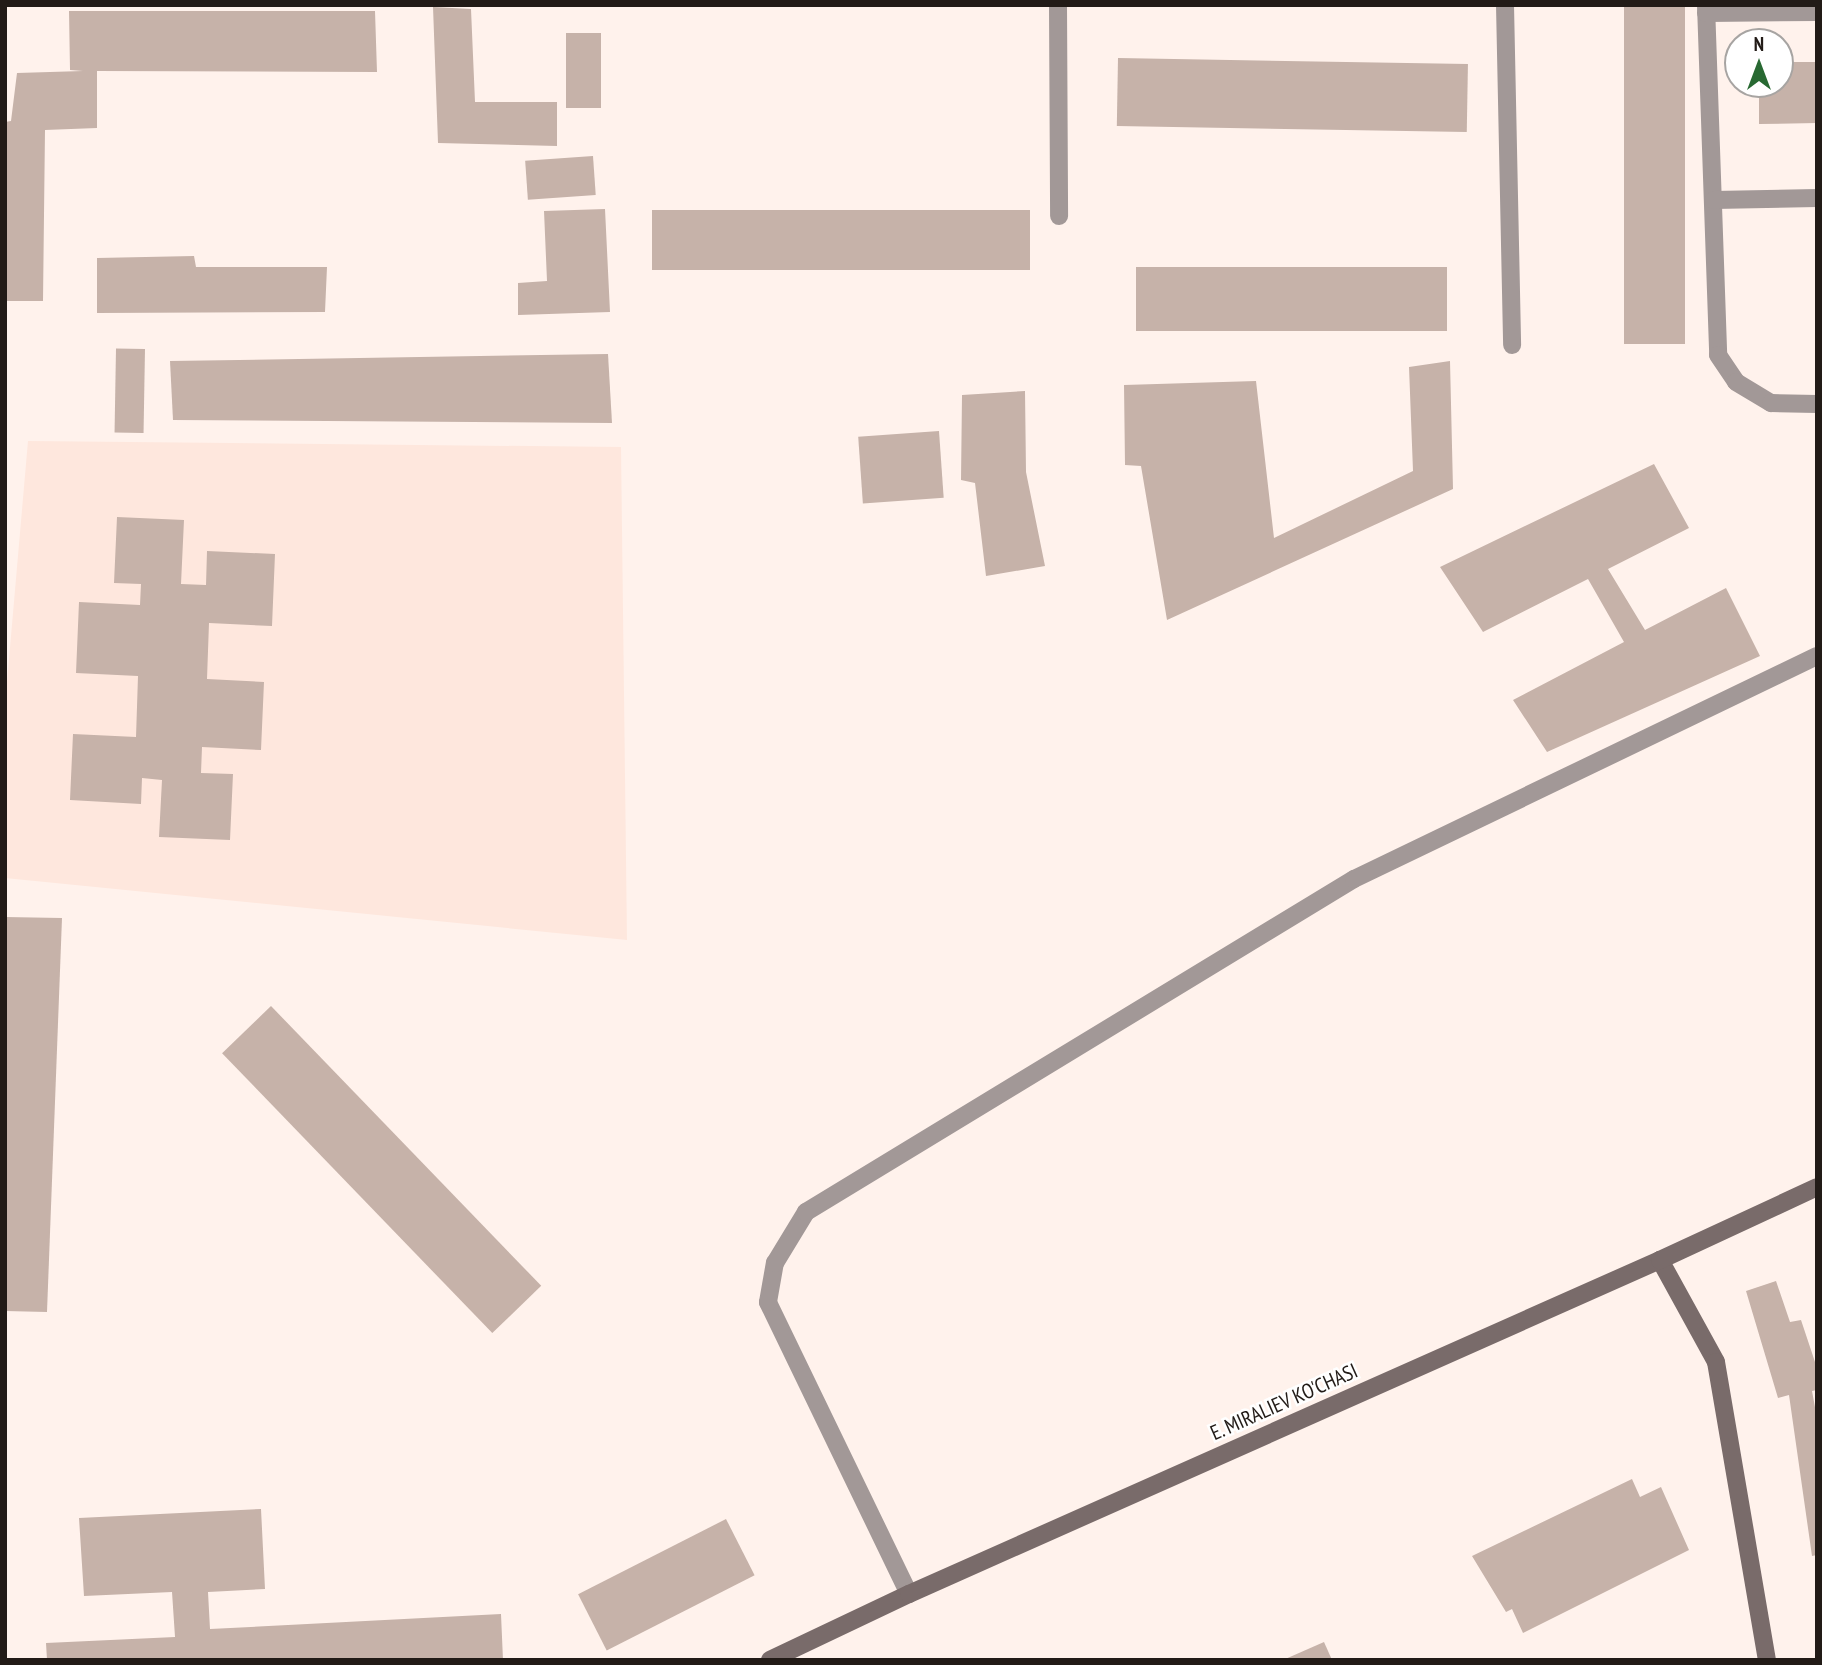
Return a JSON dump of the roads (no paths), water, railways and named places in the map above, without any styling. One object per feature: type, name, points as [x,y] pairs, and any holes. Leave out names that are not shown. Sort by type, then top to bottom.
[{"type":"street","points":[[1058,5],[1059,216]]},
{"type":"street","points":[[1505,5],[1512,345]]},
{"type":"street","points":[[1817,12],[1706,9],[1718,355],[1736,382],[1771,403],[1817,404]]},
{"type":"street","points":[[1714,200],[1817,198]]},
{"type":"street","points":[[909,1594],[768,1302],[775,1263],[806,1212],[1354,878],[1817,656]]},
{"type":"street","name":"E. MIRALIEV KO'CHASI","points":[[770,1660],[909,1594],[1660,1261],[1817,1187]]},
{"type":"street","points":[[1660,1261],[1716,1362],[1767,1660]]}]
